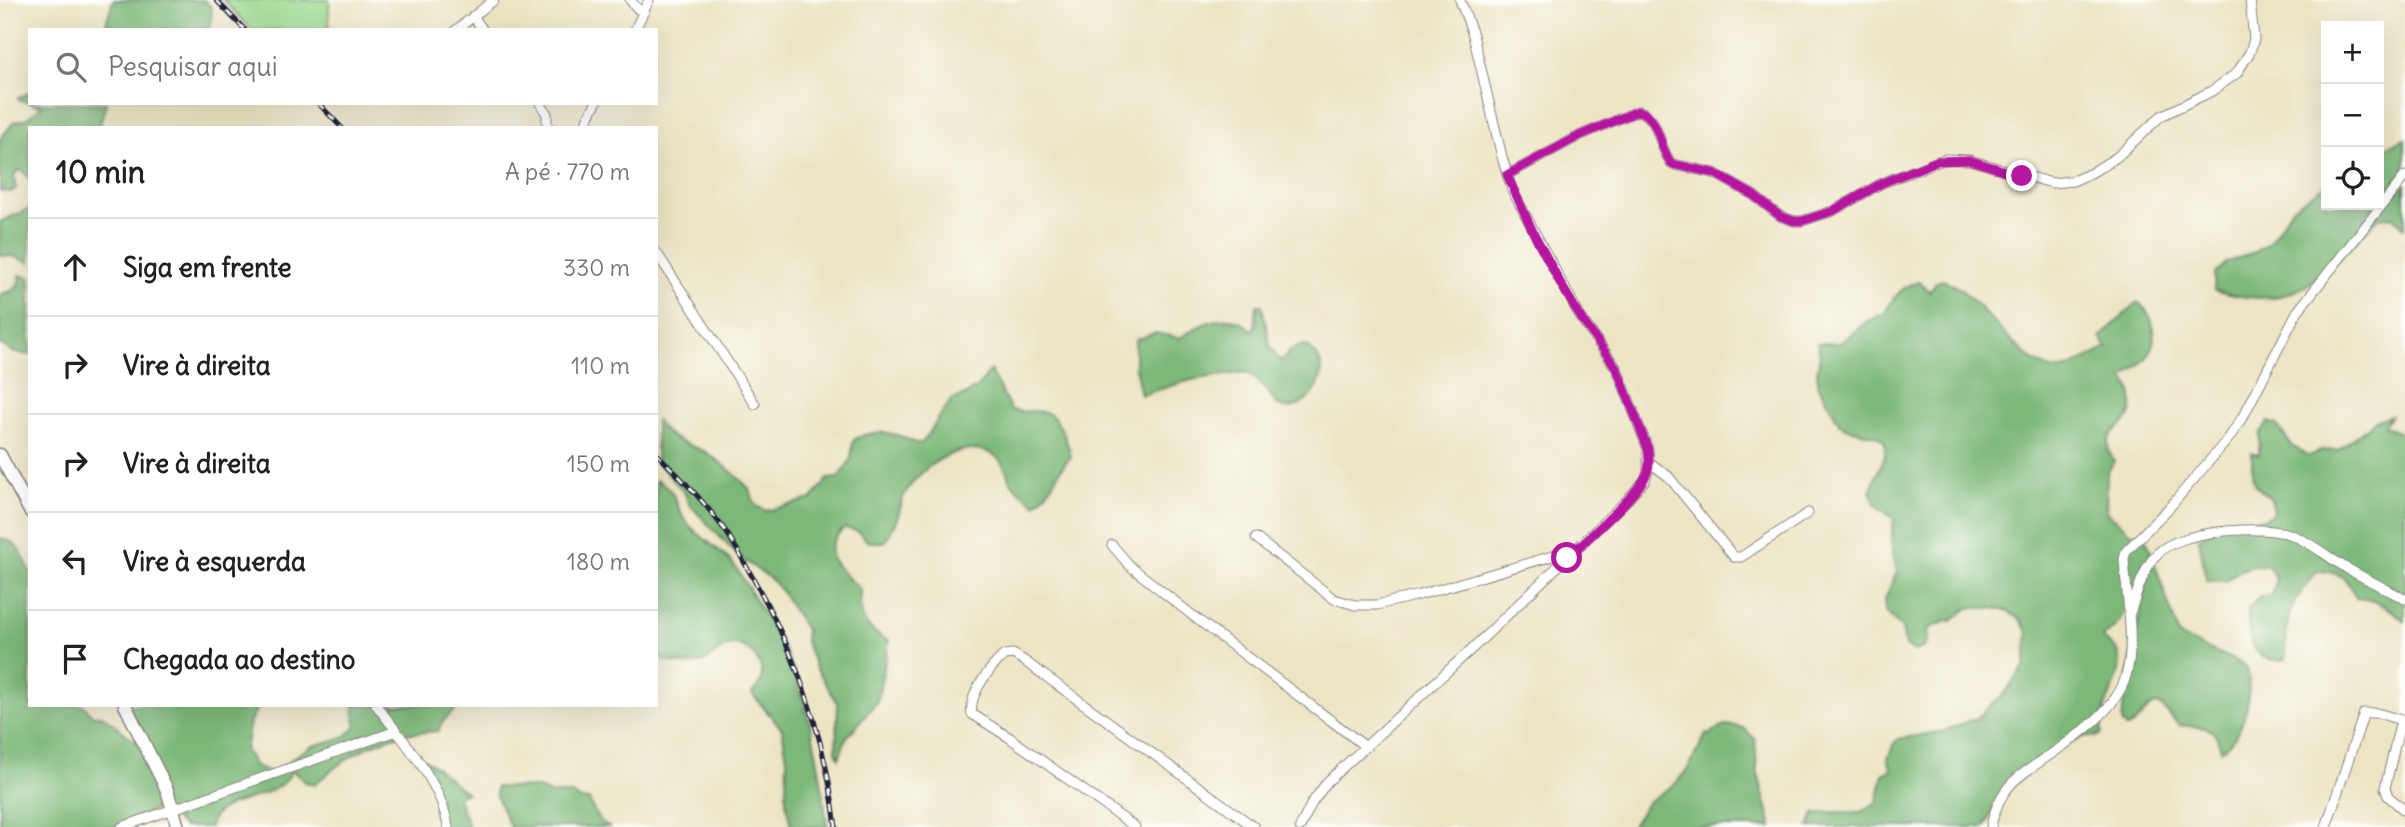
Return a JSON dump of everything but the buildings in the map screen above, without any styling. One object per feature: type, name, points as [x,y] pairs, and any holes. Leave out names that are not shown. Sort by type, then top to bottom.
[{"type":"main road","points":[[0,455],[28,507]]},
{"type":"main road","points":[[126,707],[167,790],[178,827]]},
{"type":"street","points":[[458,28],[494,0]]},
{"type":"street","points":[[630,0],[638,9]]},
{"type":"street","points":[[636,28],[649,0]]},
{"type":"street","points":[[1300,827],[1319,791],[1627,500],[1645,480],[1649,462],[1648,449],[1635,410],[1617,369],[1568,297],[1534,234],[1507,175],[1473,36],[1460,0]]},
{"type":"street","points":[[1507,175],[1581,135],[1638,111],[1645,113],[1653,121],[1664,152],[1672,164],[1714,173],[1753,195],[1780,216],[1794,221],[1833,211],[1882,183],[1945,159],[1969,160],[2052,183],[2073,181],[2117,157],[2161,116],[2212,91],[2237,74],[2250,52],[2253,39],[2250,0]]},
{"type":"street","points":[[473,16],[482,28]]},
{"type":"street","points":[[541,105],[547,114],[547,126]]},
{"type":"street","points":[[586,126],[595,105]]},
{"type":"street","points":[[1991,827],[2000,798],[2011,784],[2073,739],[2096,719],[2120,690],[2126,678],[2130,656],[2124,559],[2126,551],[2169,508],[2229,438],[2297,312],[2405,176]]},
{"type":"street","points":[[658,255],[755,404]]},
{"type":"street","points":[[1649,462],[1668,476],[1734,557],[1741,556],[1808,513]]},
{"type":"street","points":[[2128,617],[2145,573],[2154,556],[2163,548],[2195,536],[2240,530],[2269,530],[2294,536],[2405,599]]},
{"type":"street","points":[[1256,538],[1334,599],[1366,606],[1419,595],[1556,555],[1567,558]]},
{"type":"street","points":[[1112,545],[1130,566],[1187,612],[1366,747]]},
{"type":"street","points":[[1135,827],[1010,738],[972,715],[971,705],[977,691],[1004,655],[1013,654],[1023,660],[1254,827]]},
{"type":"street","points":[[378,707],[440,797],[447,827]]},
{"type":"street","points":[[2326,827],[2364,713],[2377,713],[2403,721],[2385,788],[2388,796],[2405,811]]},
{"type":"street","points":[[122,827],[396,731]]},
{"type":"green space","points":[[113,0],[204,0],[212,8],[210,28],[105,28]]},
{"type":"green space","points":[[223,0],[329,0],[329,28],[250,28]]},
{"type":"green space","points":[[28,93],[28,102],[18,98]]},
{"type":"green space","points":[[38,105],[105,105],[100,126],[28,126],[28,177],[18,170],[14,177],[16,189],[11,192],[0,191],[0,139],[14,122],[26,119],[42,106]]},
{"type":"green space","points":[[2405,139],[2405,172],[2384,191],[2384,148]]},
{"type":"green space","points":[[2405,184],[2405,227],[2393,216],[2379,218],[2326,271],[2308,284],[2290,293],[2269,298],[2244,297],[2214,290],[2215,274],[2227,262],[2268,244],[2292,208],[2321,188],[2321,210],[2384,210],[2384,205]]},
{"type":"green space","points":[[28,209],[28,262],[17,257],[0,255],[0,222]]},
{"type":"green space","points":[[20,275],[28,277],[28,355],[13,352],[0,344],[0,294],[10,292],[18,285]]},
{"type":"green space","points":[[1942,280],[1959,288],[2023,352],[2050,369],[2062,369],[2079,363],[2107,348],[2101,337],[2138,302],[2148,313],[2154,333],[2152,347],[2144,361],[2123,378],[2131,392],[2132,410],[2108,443],[2114,462],[2107,473],[2106,511],[2130,532],[2146,538],[2179,635],[2247,667],[2248,700],[2242,724],[2230,743],[2221,750],[2211,730],[2179,725],[2159,704],[2150,708],[2132,726],[2127,728],[2122,723],[2145,586],[2137,586],[2117,625],[2102,637],[2118,650],[2120,662],[2116,683],[2104,712],[2102,734],[2096,737],[2085,736],[2051,752],[1998,799],[1985,827],[1809,827],[1814,814],[1861,812],[1877,802],[1883,774],[1892,770],[1888,759],[1894,743],[1899,739],[1944,731],[1977,718],[2005,693],[2025,666],[2028,633],[2020,619],[2006,611],[1993,608],[1968,608],[1950,622],[1946,621],[1930,628],[1927,632],[1927,643],[1923,647],[1913,651],[1905,645],[1902,628],[1886,612],[1885,599],[1897,572],[1891,544],[1894,519],[1876,505],[1870,491],[1885,455],[1885,442],[1877,436],[1846,428],[1839,423],[1819,387],[1817,372],[1820,355],[1817,343],[1840,343],[1867,321],[1885,313],[1903,289],[1919,281],[1929,292],[1936,282]]},
{"type":"green space","points":[[1257,305],[1262,305],[1270,345],[1278,359],[1283,360],[1290,350],[1304,345],[1316,354],[1321,365],[1317,387],[1302,404],[1292,407],[1279,406],[1262,384],[1247,372],[1191,380],[1141,395],[1135,367],[1135,340],[1155,333],[1180,338],[1206,323],[1226,319],[1244,324],[1252,331]]},
{"type":"green space","points":[[990,370],[1011,410],[1044,412],[1054,418],[1062,431],[1071,457],[1046,494],[1035,504],[1013,485],[994,455],[981,450],[955,453],[930,466],[910,486],[885,542],[868,542],[858,531],[844,528],[836,538],[831,546],[833,561],[860,589],[860,607],[864,621],[873,631],[889,641],[877,702],[846,738],[839,758],[836,752],[838,704],[815,666],[805,640],[806,631],[771,579],[739,557],[690,505],[684,492],[658,463],[658,422],[669,435],[705,452],[727,468],[750,491],[756,506],[766,511],[812,499],[828,479],[839,478],[851,459],[853,441],[858,437],[885,433],[922,443],[951,400],[974,390]]},
{"type":"green space","points":[[2391,415],[2384,425],[2405,436],[2405,621],[2382,605],[2356,598],[2346,580],[2337,574],[2317,571],[2291,611],[2286,659],[2265,658],[2258,653],[2251,639],[2248,609],[2259,598],[2273,595],[2276,579],[2268,566],[2261,566],[2245,568],[2226,581],[2207,581],[2198,539],[2230,520],[2263,519],[2272,514],[2272,502],[2256,486],[2252,471],[2252,453],[2259,455],[2260,434],[2269,422],[2277,425],[2292,446],[2309,456],[2321,451],[2338,450],[2375,421]]},
{"type":"green space","points":[[658,481],[670,490],[690,526],[734,565],[781,643],[806,709],[817,755],[827,825],[830,827],[792,827],[786,802],[787,758],[782,729],[752,694],[762,674],[755,656],[746,648],[734,645],[718,651],[701,663],[675,663],[658,659]]},
{"type":"green space","points":[[0,538],[16,546],[28,567],[28,707],[85,707],[93,716],[102,715],[140,745],[125,707],[258,707],[250,722],[245,750],[255,766],[274,774],[312,746],[343,738],[356,727],[354,707],[458,707],[442,722],[438,731],[405,734],[376,743],[343,762],[314,785],[305,782],[292,770],[285,781],[274,789],[223,809],[214,816],[210,827],[183,827],[165,809],[157,809],[117,827],[0,827]]},
{"type":"green space","points":[[1727,725],[1744,728],[1755,739],[1757,770],[1772,827],[1631,827],[1648,802],[1676,783],[1687,770],[1707,733],[1710,735]]},
{"type":"green space","points":[[422,758],[467,793],[458,798],[469,827],[439,827],[433,810],[440,803]]},
{"type":"green space","points":[[496,787],[537,788],[550,794],[572,794],[581,800],[589,800],[594,811],[608,827],[510,827],[496,795]]},
{"type":"railway","points":[[216,0],[243,28]]},
{"type":"railway","points":[[320,105],[340,126]]},
{"type":"railway","points":[[658,455],[725,530],[780,631],[794,662],[816,726],[836,827]]},
{"type":"route","points":[[1567,558],[1645,480],[1649,462],[1648,449],[1617,369],[1562,286],[1512,190],[1507,175],[1581,135],[1638,111],[1645,113],[1653,121],[1664,152],[1672,164],[1714,173],[1753,195],[1780,216],[1794,221],[1833,211],[1882,183],[1945,159],[1969,160],[2022,176]]}]
